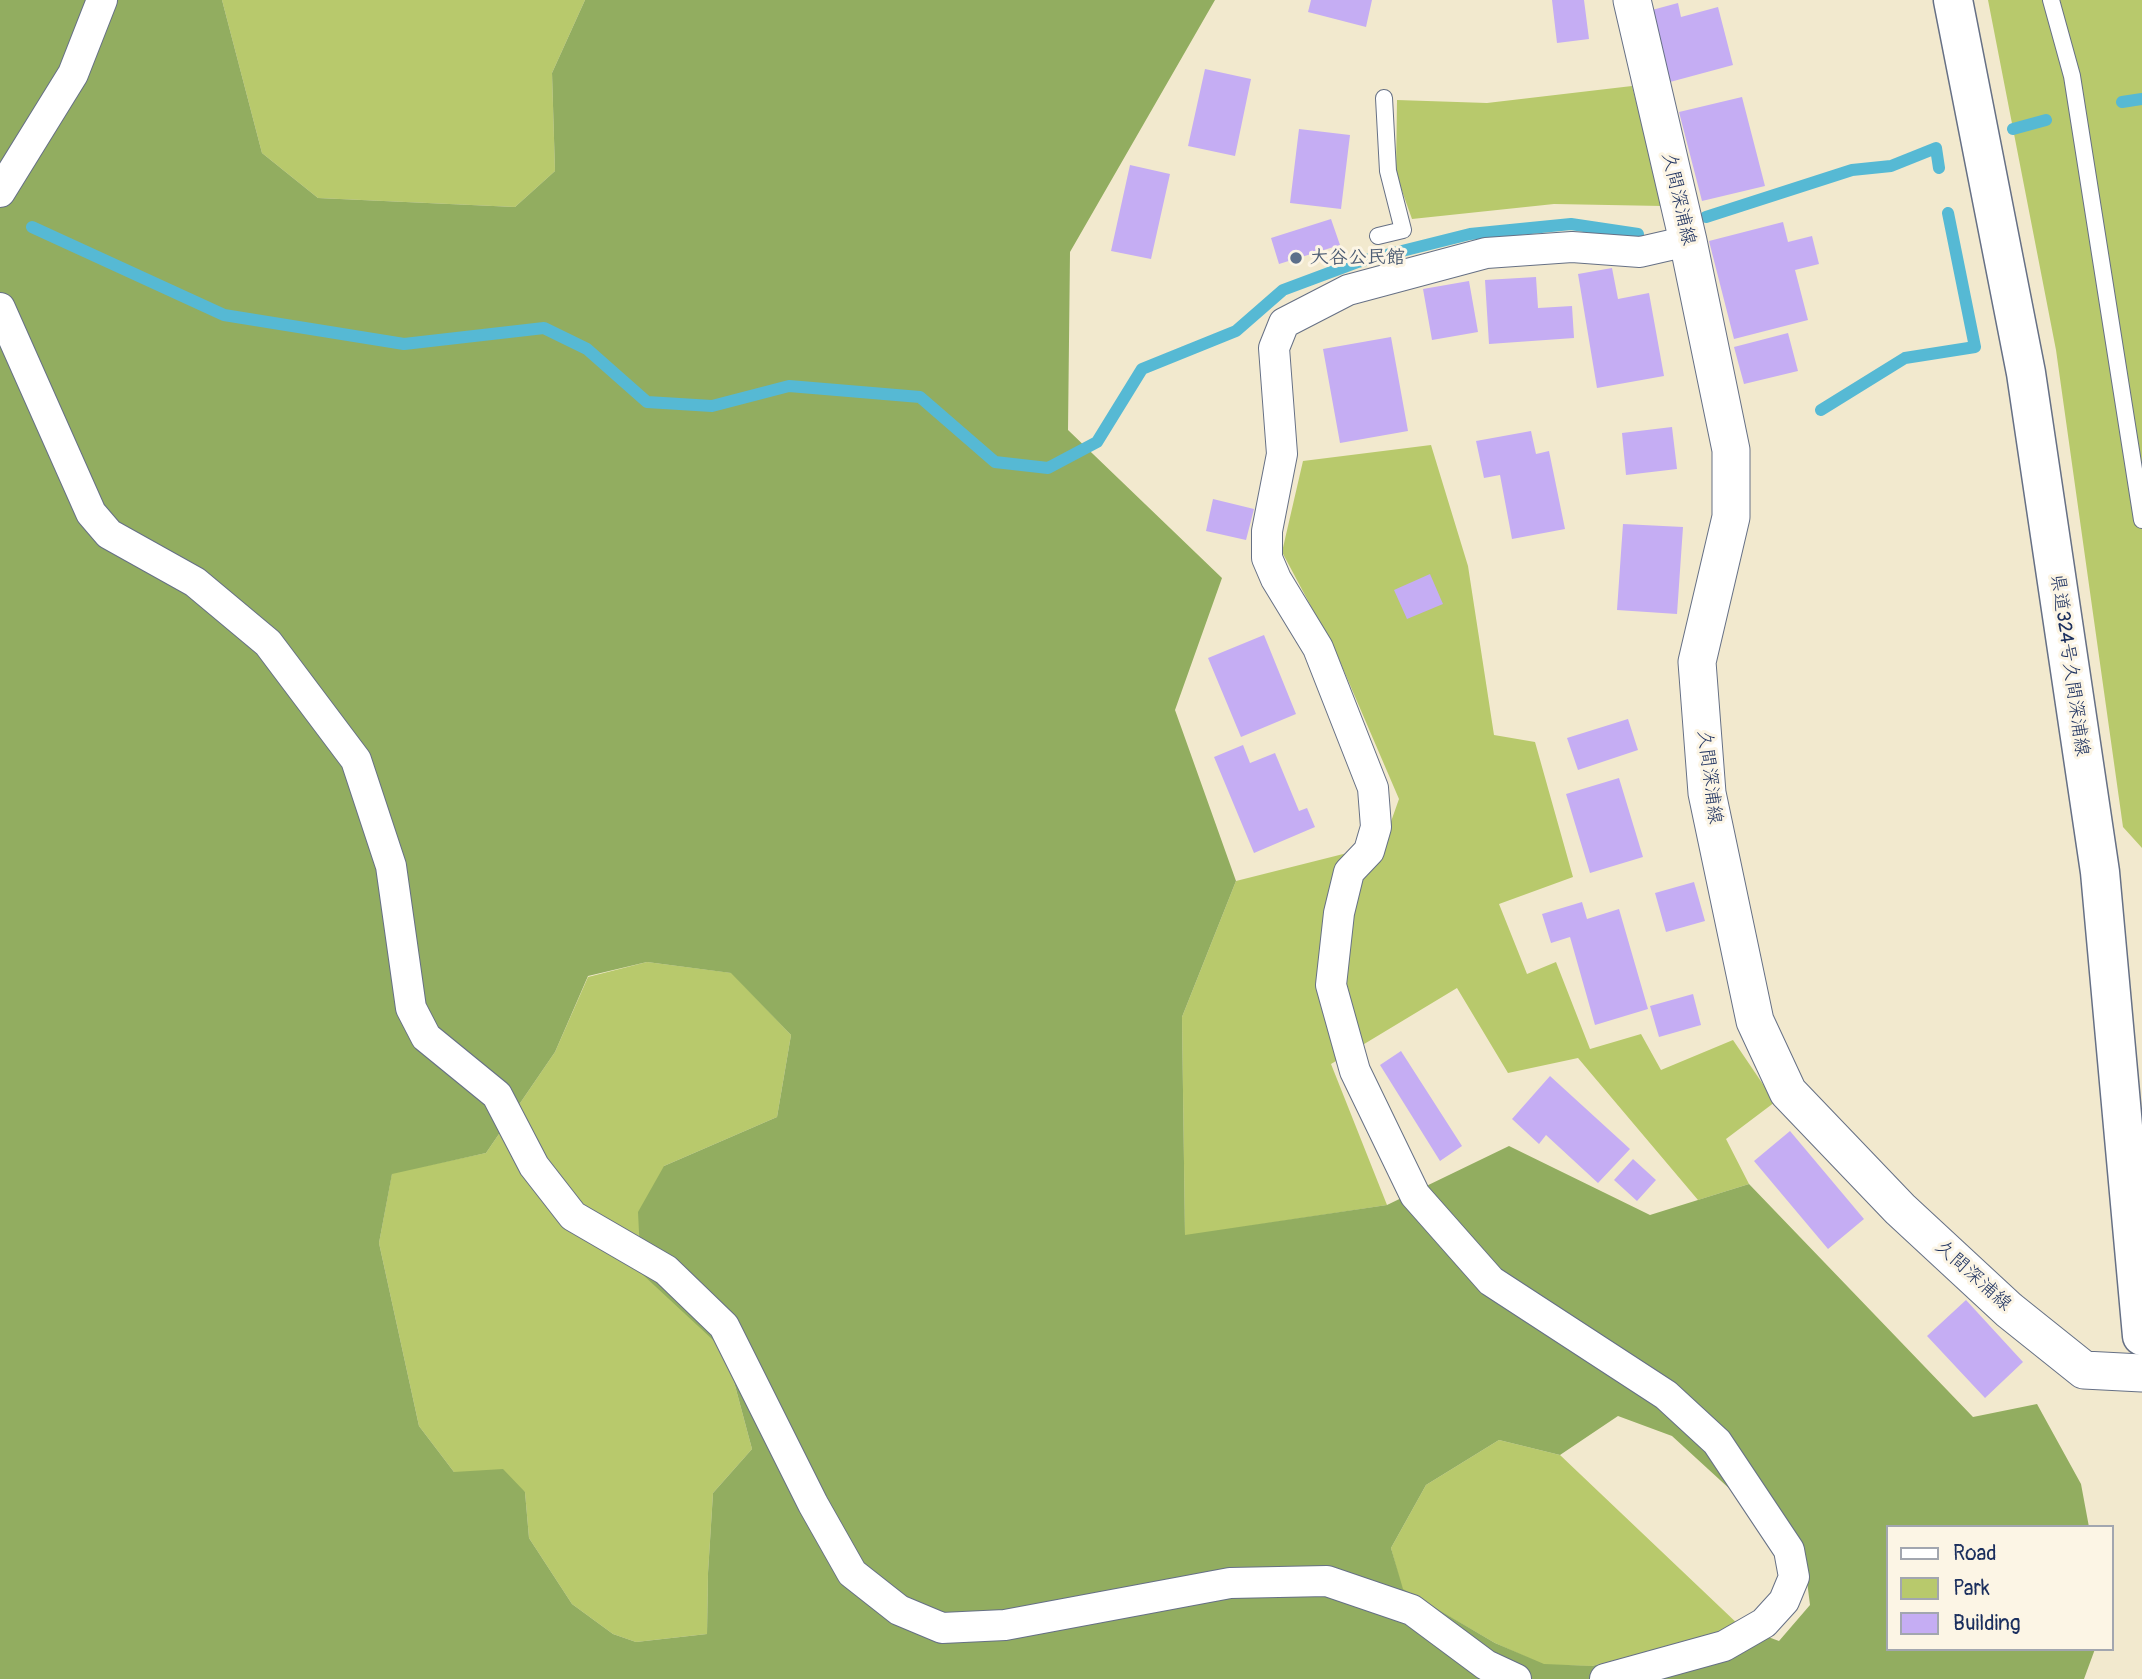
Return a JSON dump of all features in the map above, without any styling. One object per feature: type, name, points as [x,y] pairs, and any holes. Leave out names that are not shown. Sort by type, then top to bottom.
[{"type":"main road","name":"県道324号久間深浦線","points":[[1953,0],[2026,373],[2100,872],[2142,1336]]},
{"type":"street","points":[[0,192],[73,74],[102,0]]},
{"type":"street","name":"久間深浦線","points":[[1632,0],[1688,241],[1731,450],[1731,517],[1697,662],[1707,793],[1755,1021],[1788,1091],[1900,1209],[2010,1310],[2084,1370],[2142,1373]]},
{"type":"street","points":[[1605,1679],[1724,1646],[1764,1623],[1784,1601],[1794,1577],[1789,1550],[1717,1442],[1666,1395],[1492,1281],[1415,1195],[1356,1071],[1331,985],[1339,913],[1349,872],[1369,851],[1376,827],[1373,788],[1318,648],[1276,579],[1267,558],[1267,531],[1282,454],[1274,348],[1284,323],[1348,290],[1486,253],[1572,247],[1640,253],[1688,241]]},
{"type":"street","points":[[0,308],[91,513],[109,534],[195,582],[268,643],[356,760],[391,866],[411,1008],[426,1037],[497,1095],[534,1166],[573,1216],[666,1270],[724,1326],[813,1504],[852,1573],[899,1610],[942,1628],[1004,1625],[1230,1583],[1327,1581],[1412,1610],[1486,1665],[1516,1679]]},
{"type":"lane","points":[[2051,0],[2072,76],[2142,520]]},
{"type":"lane","points":[[1378,236],[1403,230],[1388,171],[1384,97]]},
{"type":"green space","points":[[0,0],[222,0],[262,153],[318,198],[515,207],[555,171],[552,73],[585,0],[1215,0],[1070,252],[1068,430],[1222,578],[1175,710],[1236,881],[1182,1017],[1185,1235],[1387,1205],[1509,1146],[1650,1215],[1749,1184],[1973,1417],[2037,1404],[2081,1484],[2089,1525],[1886,1525],[1886,1651],[2094,1651],[2084,1679],[0,1679]],"holes":[[[647,962],[731,973],[791,1035],[777,1117],[664,1166],[638,1212],[641,1273],[726,1352],[752,1449],[713,1493],[707,1634],[636,1642],[613,1634],[572,1604],[529,1538],[525,1492],[503,1469],[454,1472],[419,1426],[379,1243],[392,1174],[486,1153],[555,1052],[588,976]],[[1618,1416],[1672,1436],[1804,1557],[1810,1605],[1779,1641],[1741,1627],[1592,1666],[1544,1664],[1495,1643],[1403,1589],[1391,1548],[1426,1485],[1499,1440],[1560,1455]]]},
{"type":"green space","points":[[222,0],[585,0],[552,73],[555,171],[515,207],[318,198],[262,153]]},
{"type":"green space","points":[[1988,0],[2142,0],[2142,848],[2123,827],[2056,350]]},
{"type":"green space","points":[[1632,86],[1663,206],[1554,204],[1412,219],[1396,174],[1397,100],[1487,103]]},
{"type":"green space","points":[[1431,445],[1468,566],[1494,735],[1535,742],[1573,877],[1499,904],[1527,974],[1556,962],[1590,1049],[1641,1034],[1661,1070],[1733,1040],[1775,1102],[1726,1139],[1749,1184],[1698,1200],[1578,1058],[1508,1073],[1457,988],[1331,1064],[1387,1205],[1185,1236],[1182,1017],[1236,881],[1383,844],[1399,799],[1338,657],[1282,552],[1303,461]]},
{"type":"green space","points":[[647,962],[732,973],[791,1035],[777,1117],[664,1166],[726,1352],[752,1449],[713,1493],[707,1634],[636,1642],[613,1634],[572,1604],[529,1538],[525,1492],[454,1472],[419,1426],[379,1243],[392,1173],[486,1153],[555,1052],[588,977]]},
{"type":"green space","points":[[1499,1440],[1560,1455],[1741,1627],[1592,1666],[1544,1665],[1495,1643],[1402,1589],[1391,1548],[1426,1485]]},
{"type":"building","points":[[1311,0],[1372,0],[1366,27],[1308,12]]},
{"type":"building","points":[[1552,0],[1584,0],[1589,39],[1557,43]]},
{"type":"building","points":[[1678,3],[1681,17],[1718,7],[1733,65],[1670,82],[1652,10]]},
{"type":"building","points":[[1205,69],[1251,79],[1235,156],[1188,146]]},
{"type":"building","points":[[1742,97],[1765,186],[1702,201],[1679,112]]},
{"type":"building","points":[[1299,129],[1350,135],[1341,209],[1290,203]]},
{"type":"building","points":[[1130,165],[1170,174],[1151,259],[1111,251]]},
{"type":"building","points":[[1331,219],[1340,245],[1279,264],[1271,238]]},
{"type":"building","points":[[1783,222],[1788,242],[1812,236],[1819,264],[1795,270],[1808,320],[1734,339],[1709,241]]},
{"type":"building","points":[[1612,268],[1618,299],[1649,293],[1664,376],[1597,388],[1578,274]]},
{"type":"building","points":[[1536,277],[1538,308],[1572,306],[1574,338],[1489,344],[1485,280]]},
{"type":"building","points":[[1469,281],[1478,332],[1432,340],[1423,289]]},
{"type":"building","points":[[1788,333],[1798,371],[1744,384],[1734,347]]},
{"type":"building","points":[[1391,337],[1408,431],[1340,443],[1323,349]]},
{"type":"building","points":[[1672,427],[1677,469],[1626,475],[1622,433]]},
{"type":"building","points":[[1531,431],[1536,454],[1549,451],[1565,529],[1512,539],[1500,475],[1484,478],[1476,441]]},
{"type":"building","points":[[1213,499],[1254,509],[1246,540],[1206,531]]},
{"type":"building","points":[[1623,524],[1683,527],[1677,614],[1617,610]]},
{"type":"building","points":[[1430,574],[1443,604],[1407,619],[1394,590]]},
{"type":"building","points":[[1264,635],[1296,714],[1241,737],[1208,658]]},
{"type":"building","points":[[1628,719],[1638,750],[1578,770],[1567,738]]},
{"type":"building","points":[[1243,745],[1250,763],[1275,753],[1299,811],[1307,808],[1315,827],[1254,853],[1214,757]]},
{"type":"building","points":[[1619,778],[1643,857],[1590,873],[1566,794]]},
{"type":"building","points":[[1694,882],[1705,921],[1666,932],[1655,893]]},
{"type":"building","points":[[1582,902],[1587,919],[1619,909],[1648,1009],[1595,1025],[1570,937],[1551,943],[1542,914]]},
{"type":"building","points":[[1693,994],[1701,1025],[1659,1037],[1650,1006]]},
{"type":"building","points":[[1401,1051],[1462,1146],[1440,1161],[1380,1065]]},
{"type":"building","points":[[1550,1076],[1630,1149],[1598,1183],[1546,1135],[1539,1144],[1512,1119]]},
{"type":"building","points":[[1790,1131],[1864,1219],[1828,1249],[1754,1161]]},
{"type":"building","points":[[1633,1159],[1656,1180],[1637,1201],[1614,1180]]},
{"type":"building","points":[[1966,1300],[2023,1362],[1985,1398],[1927,1336]]},
{"type":"waterway","points":[[2122,102],[2142,99]]},
{"type":"waterway","points":[[2013,129],[2046,120]]},
{"type":"waterway","points":[[1706,217],[1852,170],[1891,166],[1936,148],[1939,168]]},
{"type":"waterway","points":[[1821,410],[1905,358],[1975,347],[1948,213]]},
{"type":"waterway","points":[[32,227],[224,315],[404,344],[544,328],[587,349],[647,402],[712,406],[789,386],[920,397],[995,462],[1048,468],[1097,442],[1142,369],[1236,331],[1283,290],[1358,262],[1470,234],[1571,224],[1638,234]]},
{"type":"place","name":"大谷公民館","points":[[1296,258]]}]
